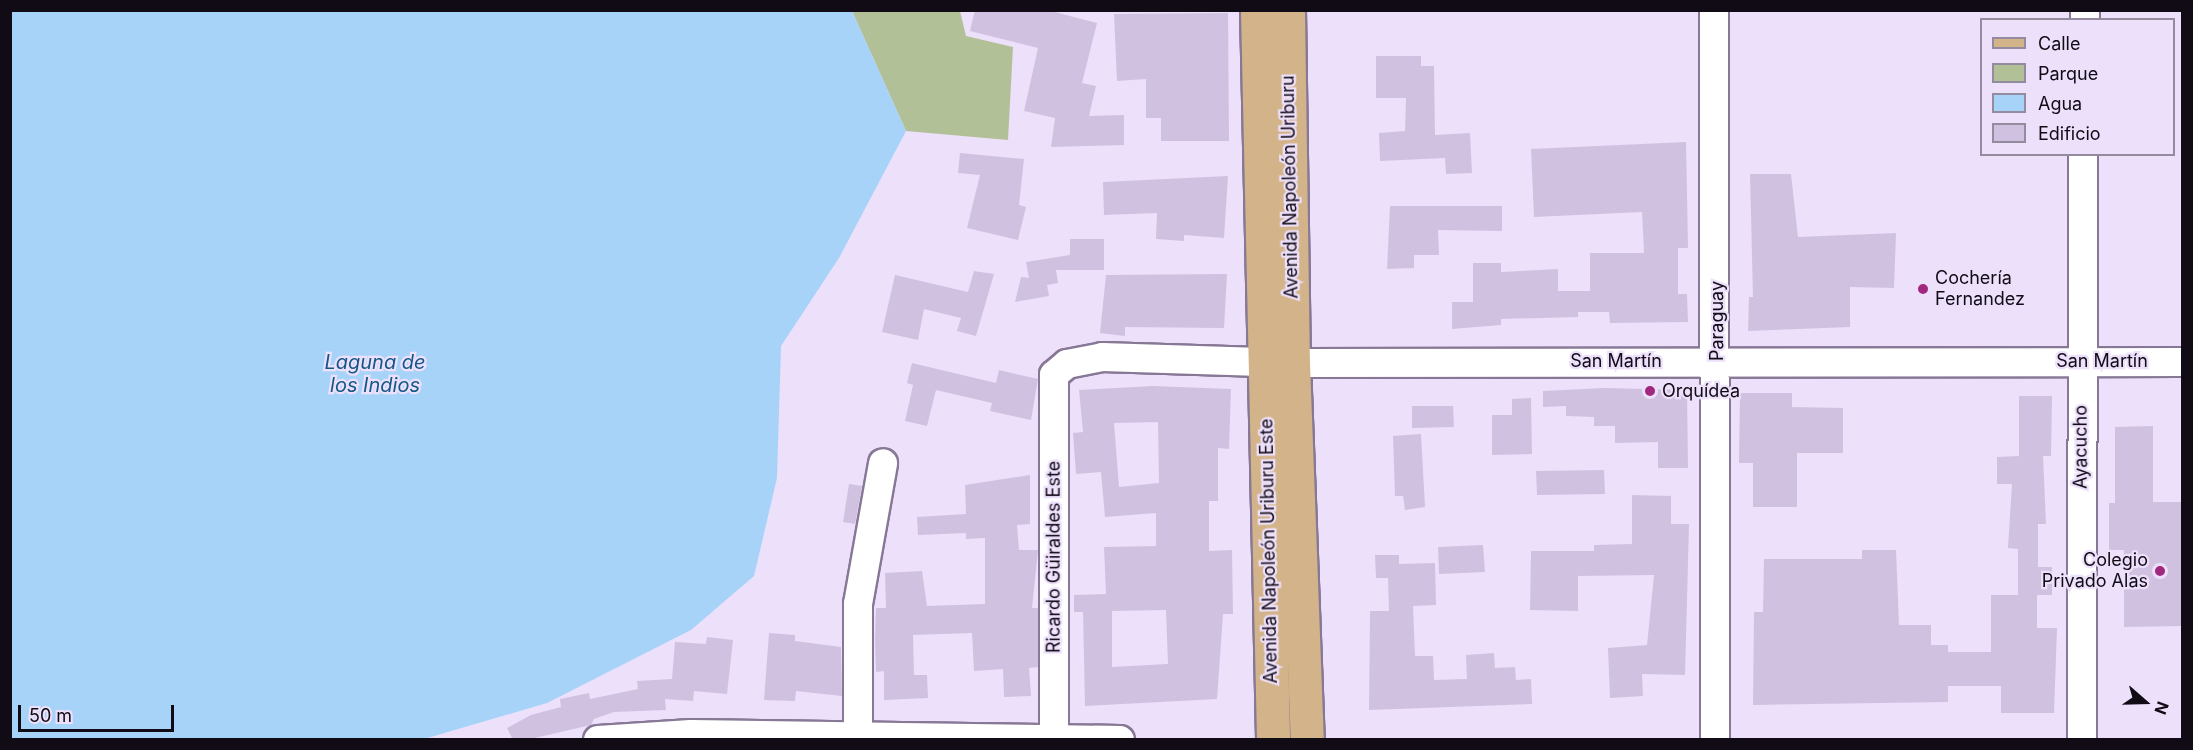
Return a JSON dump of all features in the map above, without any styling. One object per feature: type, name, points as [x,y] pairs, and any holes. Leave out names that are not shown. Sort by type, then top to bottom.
[{"type":"main road","name":"Avenida Napoleón Uriburu","points":[[1257,10],[1279,363]]},
{"type":"main road","name":"Avenida Napoleón Uriburu","points":[[1279,363],[1287,10]]},
{"type":"main road","name":"Avenida Napoleón Uriburu Este","points":[[1273,740],[1279,363]]},
{"type":"main road","name":"Avenida Napoleón Uriburu Este","points":[[1279,363],[1307,740]]},
{"type":"street","name":"Paraguay","points":[[1714,10],[1717,360],[1715,740]]},
{"type":"street","name":"Ayacucho","points":[[2082,740],[2083,156]]},
{"type":"street","name":"San Martín","points":[[1054,375],[1066,364],[1102,357],[1279,363],[1717,360],[2182,362]]},
{"type":"street","name":"Ricardo Güiraldes Este","points":[[1054,375],[1054,739]]},
{"type":"street","points":[[858,738],[858,604],[883,464]]},
{"type":"street","points":[[598,740],[691,737],[1120,740]]},
{"type":"green space","points":[[852,11],[960,11],[966,36],[1013,47],[1008,140],[906,131]]},
{"type":"water","name":"Laguna de los Indios","points":[[10,11],[852,11],[906,131],[839,258],[781,346],[777,478],[754,576],[691,630],[547,703],[424,739],[11,739]]},
{"type":"building","points":[[975,10],[1047,10],[1097,23],[1082,83],[1096,86],[1089,116],[1124,115],[1124,145],[1051,147],[1055,118],[1024,111],[1038,48],[970,31]]},
{"type":"building","points":[[1228,13],[1229,141],[1161,141],[1161,118],[1146,118],[1146,79],[1117,81],[1114,14]]},
{"type":"building","points":[[1376,56],[1421,56],[1421,66],[1434,66],[1435,135],[1470,133],[1472,173],[1446,174],[1445,158],[1380,161],[1379,133],[1405,131],[1406,98],[1376,98]]},
{"type":"building","points":[[1686,142],[1688,248],[1678,248],[1678,294],[1687,294],[1688,322],[1610,323],[1609,312],[1578,312],[1578,317],[1501,319],[1501,325],[1452,329],[1452,302],[1473,302],[1473,263],[1501,263],[1501,272],[1558,269],[1558,291],[1590,291],[1590,253],[1644,253],[1642,212],[1534,217],[1531,149]]},
{"type":"building","points":[[960,153],[1024,159],[1019,205],[1026,207],[1018,240],[967,228],[980,175],[958,173]]},
{"type":"building","points":[[1750,174],[1791,174],[1798,237],[1896,233],[1894,288],[1850,287],[1850,327],[1748,331],[1749,297],[1753,297]]},
{"type":"building","points":[[1228,176],[1224,238],[1184,235],[1184,241],[1156,239],[1157,213],[1104,215],[1103,182]]},
{"type":"building","points":[[1390,206],[1502,206],[1502,231],[1438,230],[1439,255],[1414,255],[1414,268],[1387,269]]},
{"type":"building","points":[[1070,239],[1104,239],[1104,270],[1056,270],[1058,283],[1047,285],[1049,296],[1015,302],[1021,277],[1029,278],[1026,262],[1070,255]]},
{"type":"building","points":[[974,271],[994,274],[976,336],[957,331],[961,318],[924,309],[918,340],[882,332],[895,275],[968,292]]},
{"type":"building","points":[[1227,274],[1224,328],[1125,327],[1125,336],[1100,333],[1106,275]]},
{"type":"building","points":[[912,363],[996,383],[999,370],[1038,379],[1031,420],[990,411],[992,403],[936,390],[927,426],[905,421],[913,385],[907,383]]},
{"type":"building","points":[[1153,386],[1231,389],[1229,449],[1218,448],[1218,501],[1209,501],[1209,551],[1232,550],[1233,614],[1223,614],[1217,699],[1085,706],[1083,612],[1074,612],[1074,595],[1106,594],[1104,547],[1156,546],[1156,513],[1105,517],[1101,472],[1076,474],[1073,433],[1083,432],[1079,390]],"holes":[[[1158,422],[1159,483],[1119,487],[1114,423]],[[1166,610],[1168,664],[1112,667],[1112,611]]]},
{"type":"building","points":[[1604,388],[1687,390],[1688,468],[1658,468],[1658,442],[1615,443],[1615,426],[1594,426],[1594,417],[1566,416],[1566,406],[1543,407],[1543,391]]},
{"type":"building","points":[[1740,393],[1792,393],[1792,407],[1843,408],[1843,453],[1797,453],[1797,507],[1753,507],[1753,463],[1739,463]]},
{"type":"building","points":[[2019,396],[2052,396],[2051,456],[2043,456],[2046,524],[2038,524],[2038,567],[2052,567],[2052,595],[2037,595],[2037,628],[2057,628],[2054,713],[2001,713],[2001,686],[1948,686],[1948,702],[1753,705],[1754,612],[1763,612],[1764,559],[1862,559],[1862,550],[1896,550],[1899,625],[1931,625],[1931,645],[1948,645],[1948,652],[1991,652],[1991,595],[2018,595],[2018,549],[2008,548],[2012,484],[1997,484],[1997,457],[2019,456]]},
{"type":"building","points":[[1531,398],[1532,454],[1492,455],[1492,415],[1512,415],[1512,399]]},
{"type":"building","points":[[1412,406],[1453,406],[1454,427],[1412,428]]},
{"type":"building","points":[[2153,426],[2153,502],[2182,502],[2182,626],[2124,627],[2124,550],[2109,550],[2109,503],[2115,503],[2115,427]]},
{"type":"building","points":[[1421,434],[1425,507],[1405,510],[1403,496],[1395,496],[1393,436]]},
{"type":"building","points":[[1604,470],[1605,494],[1537,495],[1536,471]]},
{"type":"building","points":[[1030,475],[1030,524],[1017,525],[1019,550],[1038,550],[1032,608],[1038,608],[1038,667],[1029,668],[1031,696],[1004,697],[1003,669],[974,671],[972,633],[913,635],[914,675],[927,675],[928,698],[884,700],[884,671],[876,672],[875,639],[876,608],[886,608],[885,573],[922,571],[927,606],[985,604],[985,538],[966,539],[966,533],[918,535],[917,517],[966,514],[965,485]]},
{"type":"building","points":[[849,484],[862,486],[855,524],[843,522]]},
{"type":"building","points":[[1632,495],[1671,496],[1671,524],[1689,524],[1685,675],[1642,674],[1643,696],[1610,698],[1608,648],[1647,645],[1654,575],[1578,576],[1578,611],[1530,610],[1531,551],[1594,551],[1594,545],[1632,544]]},
{"type":"building","points":[[1483,545],[1485,572],[1439,574],[1438,547]]},
{"type":"building","points":[[1375,555],[1399,555],[1399,564],[1435,563],[1436,605],[1413,606],[1415,656],[1433,656],[1434,680],[1467,679],[1466,655],[1494,653],[1495,668],[1515,667],[1516,680],[1531,679],[1532,704],[1369,710],[1370,611],[1389,611],[1388,578],[1376,578]]},
{"type":"building","points":[[769,633],[795,635],[795,641],[841,647],[842,696],[796,691],[795,701],[764,700]]},
{"type":"building","points":[[707,637],[733,640],[727,694],[694,691],[693,701],[665,699],[666,710],[614,712],[594,719],[591,725],[526,740],[513,740],[507,728],[531,715],[561,707],[560,699],[589,693],[590,699],[638,689],[637,681],[672,679],[675,642],[706,644]]},
{"type":"place","name":"Cochería Fernandez","points":[[1923,289]]},
{"type":"place","name":"Orquídea","points":[[1650,391]]},
{"type":"place","name":"Colegio Privado Alas","points":[[2160,571]]}]
